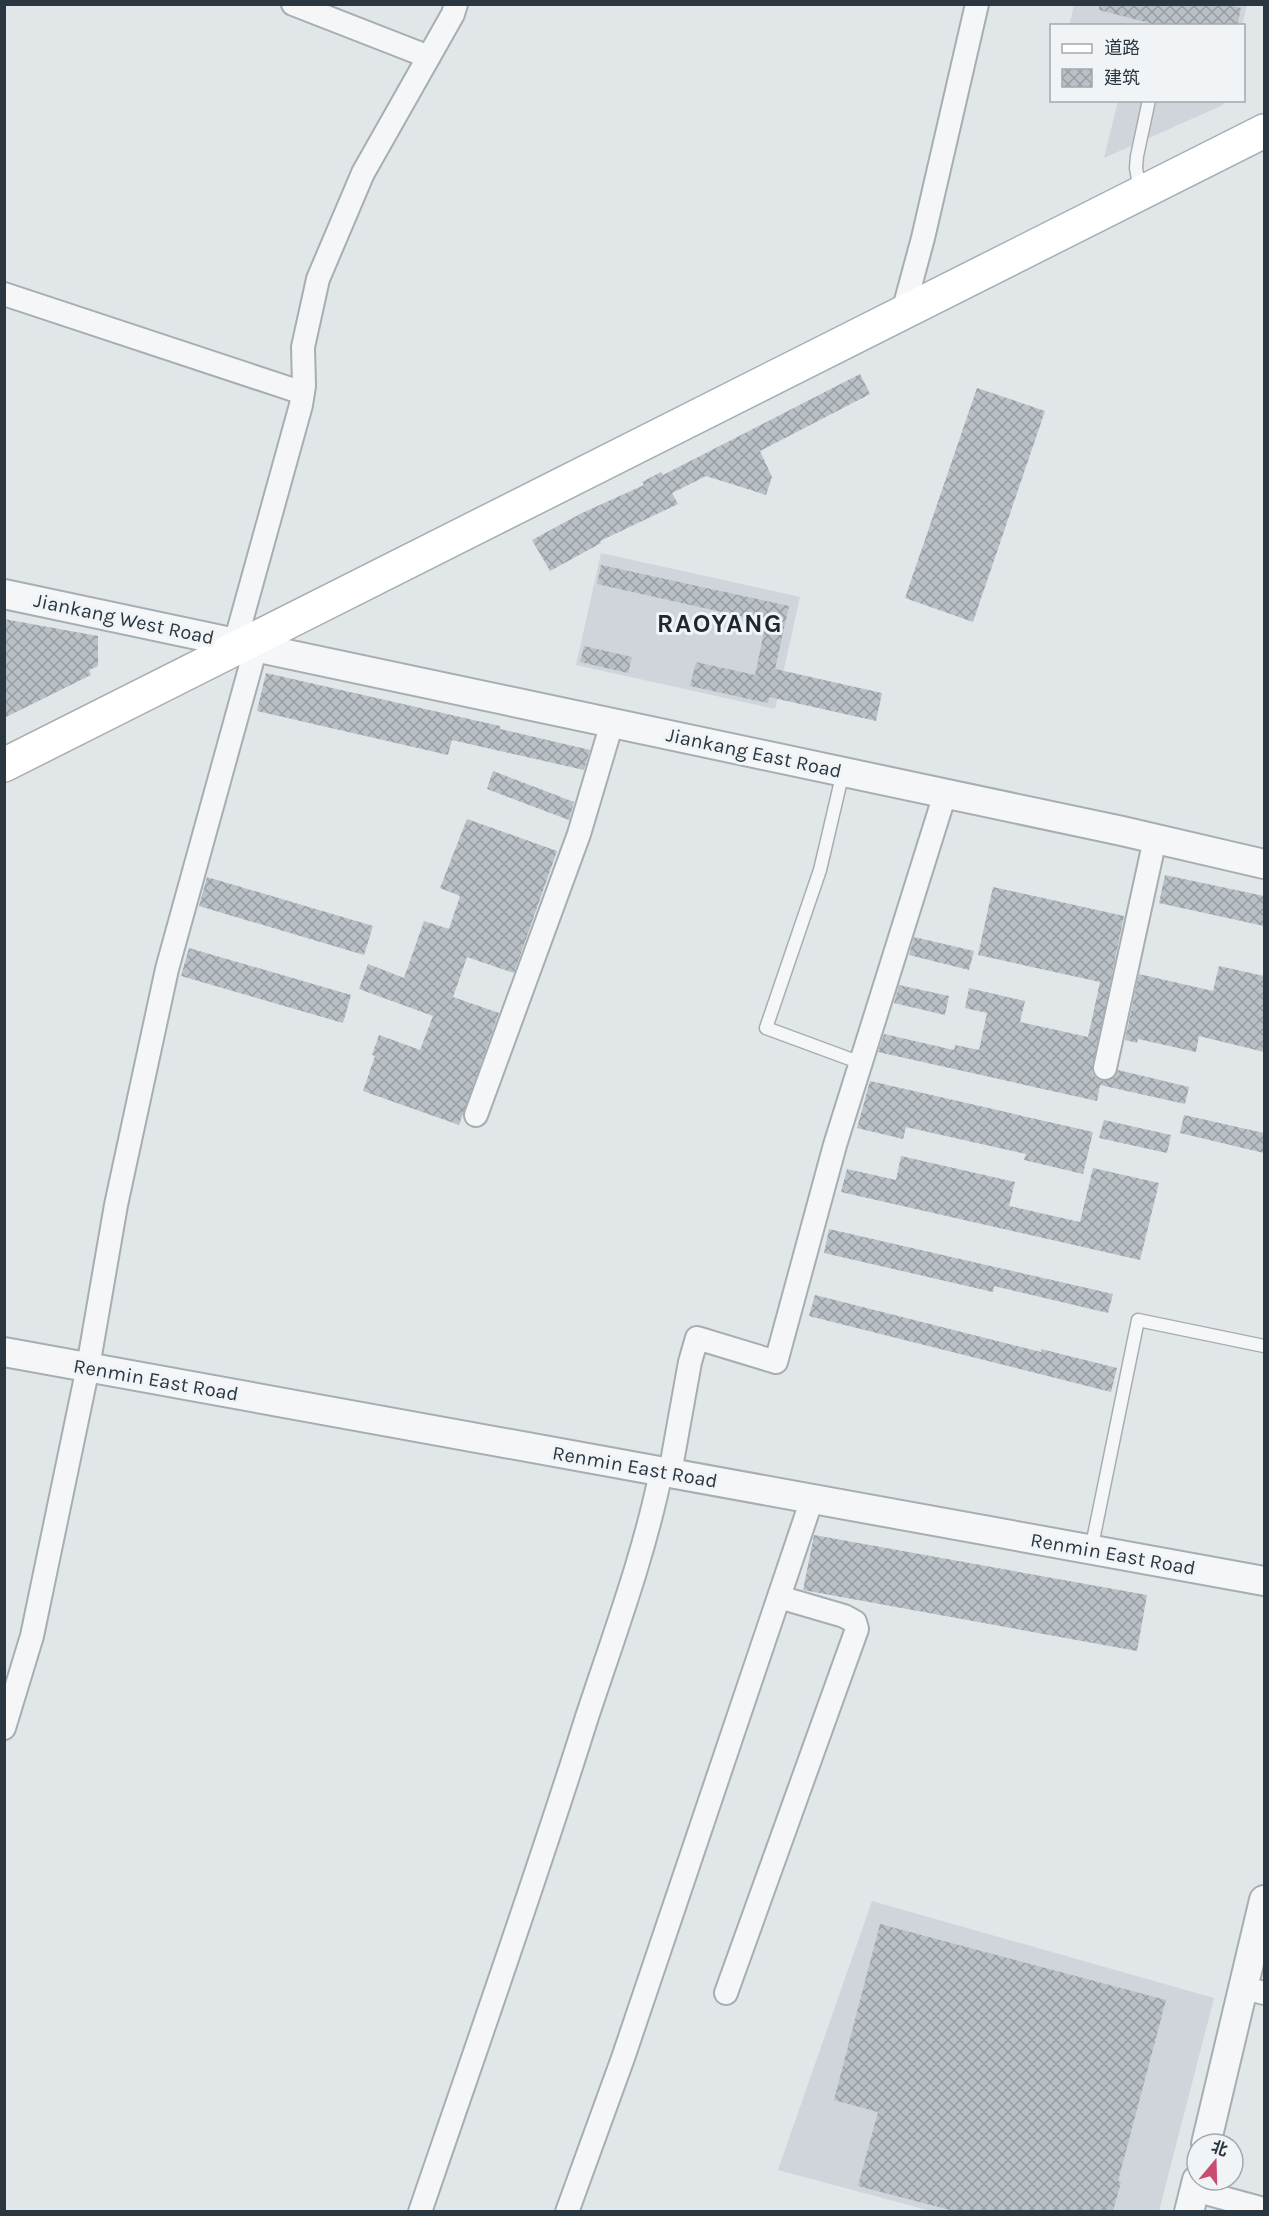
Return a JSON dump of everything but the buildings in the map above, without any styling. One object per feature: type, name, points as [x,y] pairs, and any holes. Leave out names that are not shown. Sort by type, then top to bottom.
[{"type":"main road","points":[[4,765],[1264,130]]},
{"type":"street","points":[[293,4],[429,57]]},
{"type":"street","points":[[4,1728],[13,1675],[32,1636],[88,1367],[116,1205],[167,969],[303,393],[303,348],[318,279],[363,173],[453,14],[456,4]]},
{"type":"street","points":[[903,312],[923,238],[977,4]]},
{"type":"street","points":[[4,294],[303,393]]},
{"type":"street","name":"Jiankang West Road","points":[[4,594],[245,645]]},
{"type":"street","name":"Jiankang East Road","points":[[245,645],[1264,864]]},
{"type":"street","points":[[476,1115],[579,834],[612,723]]},
{"type":"street","points":[[420,2211],[553,1824],[636,1566],[665,1472],[697,1338],[776,1362],[835,1145],[945,794]]},
{"type":"street","points":[[1105,1068],[1155,839]]},
{"type":"street","name":"Renmin East Road","points":[[4,1352],[1264,1581]]},
{"type":"street","points":[[567,2211],[623,2058],[813,1499]]},
{"type":"street","points":[[726,1993],[857,1629],[855,1622],[844,1616],[779,1597]]},
{"type":"street","points":[[1210,2132],[1254,1990],[1264,1900]]},
{"type":"street","points":[[1194,2194],[1264,2209]]},
{"type":"lane","points":[[1141,193],[1136,168],[1149,102]]},
{"type":"lane","points":[[843,772],[820,870],[766,1028],[861,1063]]},
{"type":"lane","points":[[1092,1550],[1138,1320],[1264,1346]]},
{"type":"shaded area","points":[[1074,5],[1247,5],[1242,24],[1069,24]]},
{"type":"shaded area","points":[[1118,102],[1224,102],[1223,105],[1104,158]]},
{"type":"shaded area","points":[[601,553],[800,597],[775,709],[576,665]]},
{"type":"shaded area","points":[[872,1901],[1214,1998],[1159,2211],[931,2211],[778,2170]]},
{"type":"district","name":"RAOYANG","points":[[720,623]]}]
